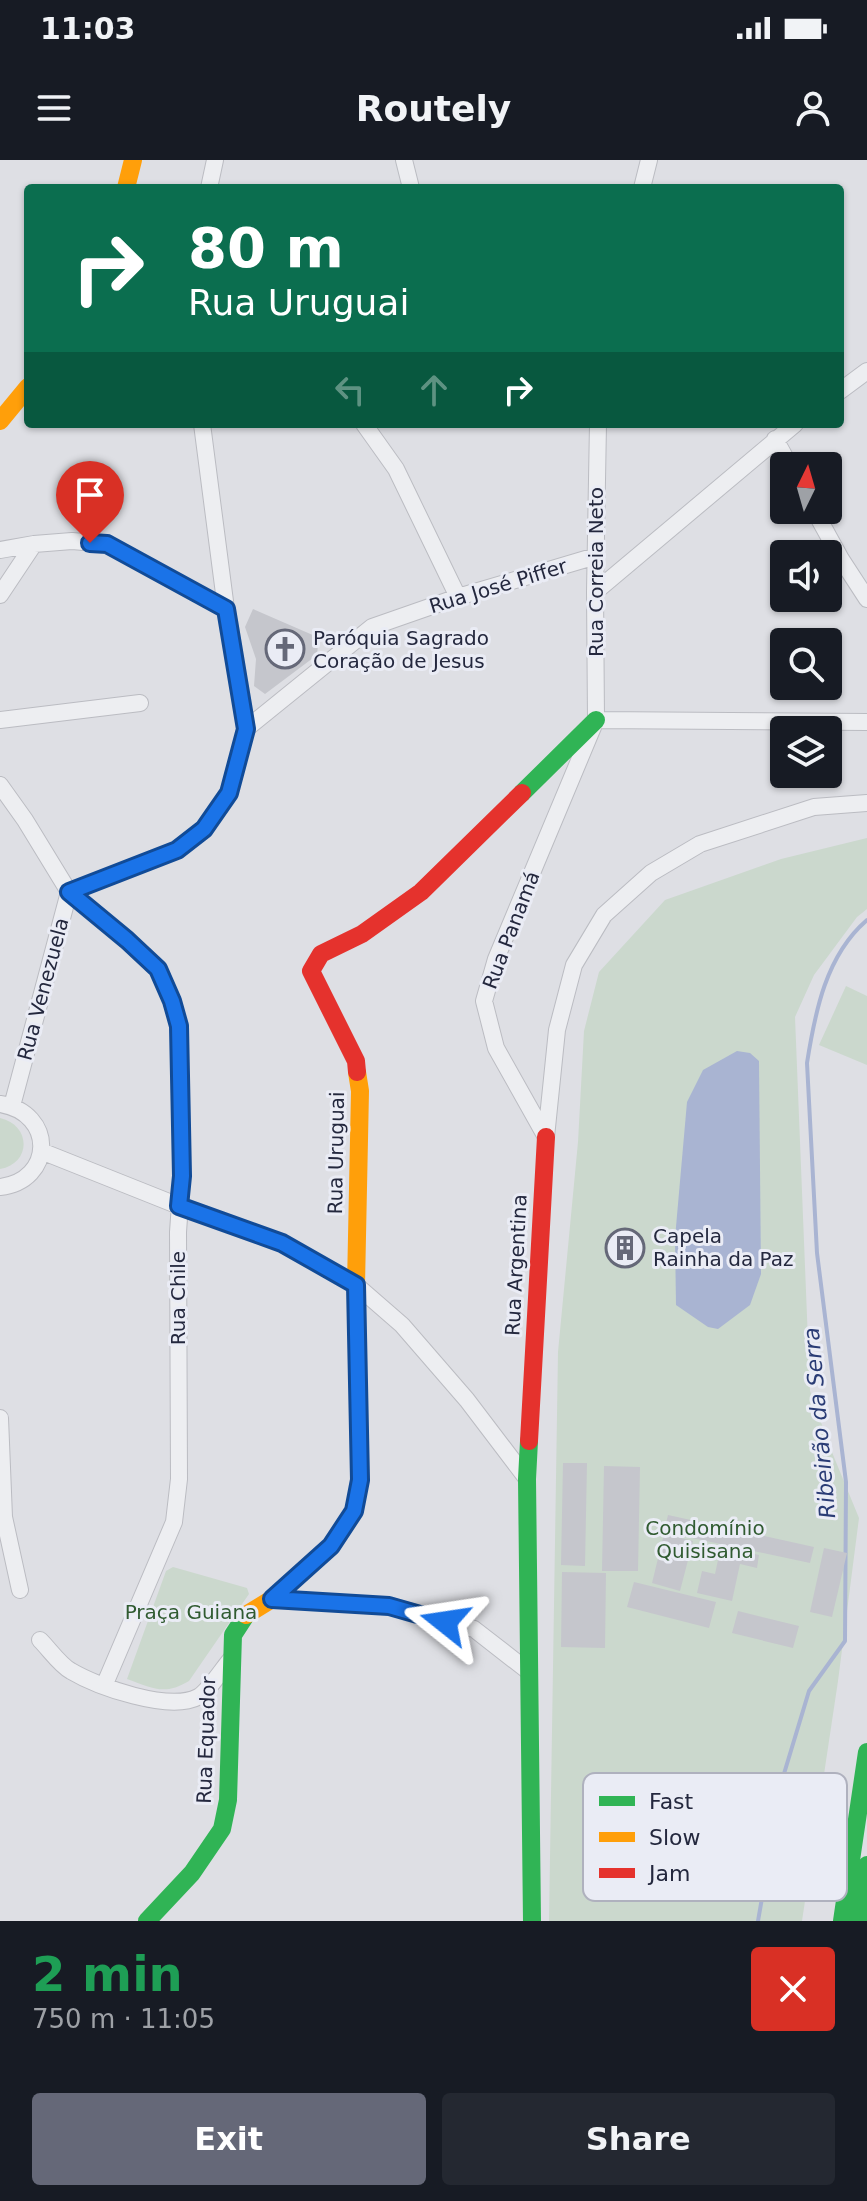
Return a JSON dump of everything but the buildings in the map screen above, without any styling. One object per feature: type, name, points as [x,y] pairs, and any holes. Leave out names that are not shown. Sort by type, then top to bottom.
[{"type":"street","points":[[127,184],[133,160]]},
{"type":"street","points":[[210,184],[215,160]]},
{"type":"street","points":[[404,160],[410,184]]},
{"type":"street","points":[[643,184],[649,160]]},
{"type":"street","points":[[844,388],[867,371]]},
{"type":"street","points":[[0,421],[24,392]]},
{"type":"street","points":[[203,428],[226,609],[246,729]]},
{"type":"street","points":[[367,428],[396,469],[458,597]]},
{"type":"street","name":"Rua Correia Neto","points":[[596,720],[598,428]]},
{"type":"street","name":"Rua José Piffer","points":[[595,592],[790,428]]},
{"type":"street","points":[[775,439],[782,452]]},
{"type":"street","points":[[822,524],[867,599]]},
{"type":"street","points":[[0,550],[72,541],[107,544],[226,609]]},
{"type":"street","points":[[0,595],[34,544]]},
{"type":"street","name":"Rua José Piffer","points":[[246,729],[372,627],[458,597],[596,556]]},
{"type":"street","points":[[0,720],[140,703]]},
{"type":"street","points":[[596,720],[867,722]]},
{"type":"street","name":"Rua Panamá","points":[[546,1137],[496,1048],[484,1001],[496,959],[596,720]]},
{"type":"street","name":"Rua Uruguai","points":[[272,1599],[331,1546],[354,1511],[360,1480],[356,1285],[360,1091],[356,1061],[311,971],[321,954],[362,934],[421,892],[596,720]]},
{"type":"street","name":"Rua Venezuela","points":[[6,1105],[69,892],[177,850],[204,829],[229,793],[246,729]]},
{"type":"street","name":"Rua Chile","points":[[0,785],[69,892],[158,969],[179,1026],[182,1176],[178,1232],[179,1479],[174,1522],[104,1686]]},
{"type":"street","name":"Rua Argentina","points":[[532,1921],[527,1479],[546,1137],[557,1030],[574,965],[604,915],[651,873],[700,844],[814,807],[867,803]]},
{"type":"street","points":[[0,1187],[21,1181],[31,1173],[41,1151],[38,1128],[31,1118],[22,1110],[6,1105]]},
{"type":"street","points":[[41,1151],[282,1243],[356,1285],[402,1325],[467,1400],[527,1479]]},
{"type":"street","points":[[0,1418],[4,1517],[20,1590]]},
{"type":"street","points":[[272,1599],[389,1606],[474,1629],[528,1671]]},
{"type":"street","name":"Rua Equador","points":[[147,1921],[192,1873],[222,1829],[228,1800],[233,1635],[246,1614],[272,1599]]},
{"type":"street","points":[[40,1640],[69,1670],[104,1686],[148,1699],[177,1702],[200,1697],[231,1659]]},
{"type":"street","points":[[847,1887],[867,1752]]},
{"type":"street","points":[[860,1921],[867,1865]]},
{"type":"street","points":[[842,1921],[845,1901]]},
{"type":"green space","name":"Condomínio Quisisana","points":[[867,838],[867,909],[857,917],[814,975],[795,1017],[810,1391],[859,1518],[824,1773],[583,1773],[583,1901],[805,1901],[802,1921],[549,1921],[558,1352],[578,1142],[584,1031],[599,972],[665,900],[781,859]]},
{"type":"green space","points":[[846,986],[867,996],[867,1065],[819,1045]]},
{"type":"green space","points":[[0,1118],[18,1128],[24,1144],[18,1159],[0,1169]]},
{"type":"green space","name":"Praça Guiana","points":[[173,1567],[247,1588],[249,1594],[189,1681],[180,1686],[158,1689],[127,1679],[166,1571]]},
{"type":"water","points":[[737,1051],[750,1053],[759,1061],[761,1274],[750,1305],[718,1329],[708,1327],[676,1305],[675,1238],[687,1102],[703,1070]]},
{"type":"waterway","name":"Ribeirão da Serra","points":[[784,1773],[809,1691],[845,1641],[846,1482],[817,1253],[807,1063],[814,1024],[832,967],[841,950],[867,920]]},
{"type":"waterway","name":"Ribeirão da Serra","points":[[758,1921],[761,1901]]},
{"type":"traffic: fast","points":[[522,793],[596,720]]},
{"type":"traffic: fast","points":[[529,1441],[532,1921]]},
{"type":"traffic: fast","points":[[147,1921],[192,1873],[222,1829],[228,1800],[233,1635],[246,1615]]},
{"type":"traffic: fast","points":[[847,1887],[867,1752]]},
{"type":"traffic: fast","points":[[860,1921],[867,1865]]},
{"type":"traffic: fast","points":[[842,1921],[845,1901]]},
{"type":"traffic: slow","points":[[127,184],[133,160]]},
{"type":"traffic: slow","points":[[0,421],[24,392]]},
{"type":"traffic: slow","points":[[246,1615],[272,1599],[331,1546],[354,1511],[360,1480],[356,1285],[360,1091],[357,1072]]},
{"type":"traffic: jam","points":[[357,1072],[356,1061],[311,971],[321,954],[362,934],[421,892],[522,793]]},
{"type":"traffic: jam","points":[[529,1441],[546,1137]]},
{"type":"place","name":"Paróquia Sagrado Coração de Jesus","points":[[285,649]]},
{"type":"place","name":"Capela Rainha da Paz","points":[[625,1248]]},
{"type":"route","points":[[90,543],[107,544],[226,609],[246,729],[229,793],[204,829],[177,850],[69,892],[158,969],[172,1001],[179,1026],[182,1176],[179,1206],[282,1243],[356,1285],[360,1480],[354,1511],[331,1546],[272,1599],[389,1606],[445,1622]]}]
